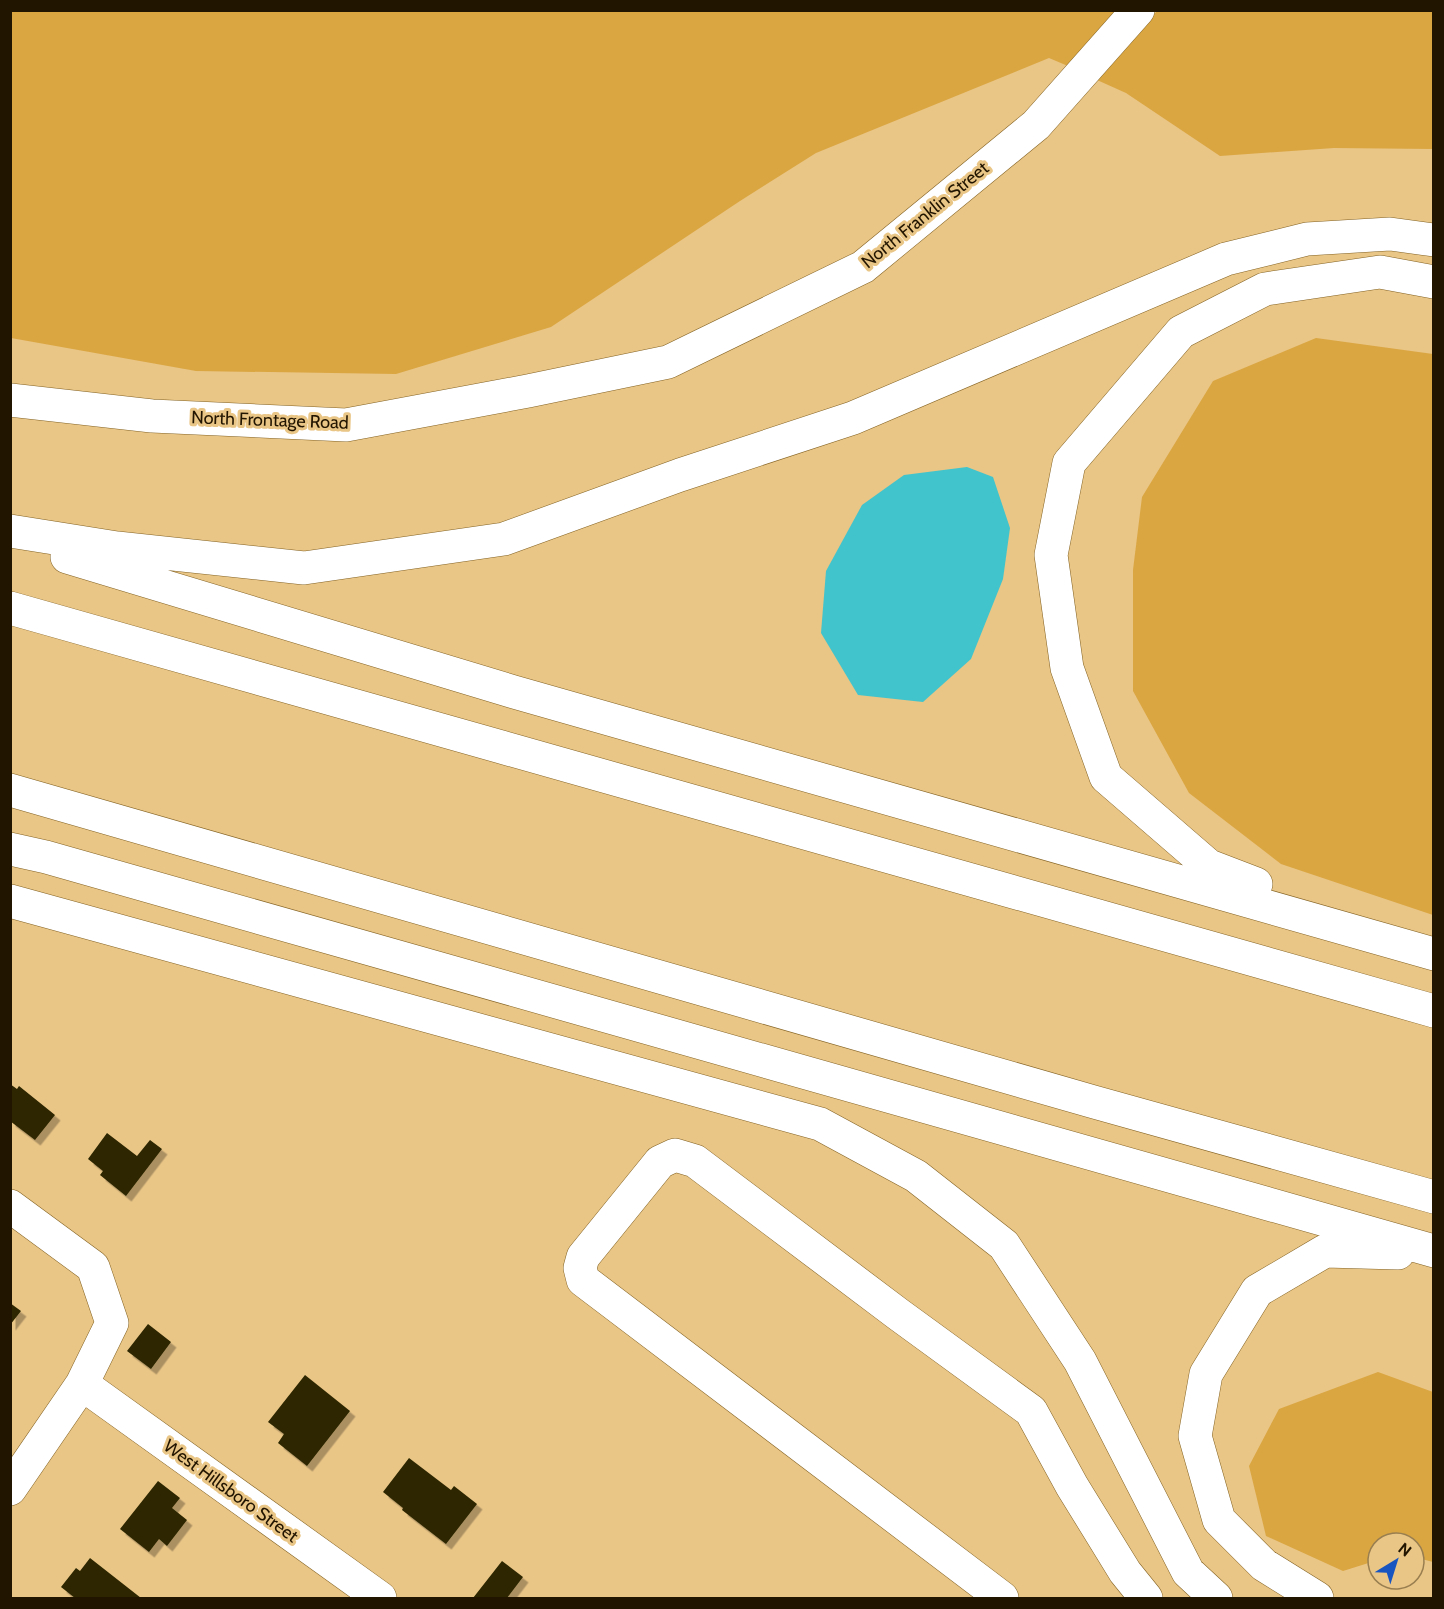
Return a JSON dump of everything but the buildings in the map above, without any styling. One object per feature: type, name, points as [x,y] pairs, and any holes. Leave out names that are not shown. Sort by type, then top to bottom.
[{"type":"main road","name":"North Franklin Street","points":[[528,391],[668,362],[863,267],[1036,125],[1137,10]]},
{"type":"main road","points":[[10,531],[117,548],[304,568],[504,539],[680,475],[854,418],[1226,259],[1307,239],[1390,234],[1434,240]]},
{"type":"main road","points":[[1434,282],[1380,272],[1265,289],[1181,332],[1069,463],[1051,555],[1067,668],[1106,777],[1209,866],[1434,954]]},
{"type":"main road","name":"North Frontage Road","points":[[10,400],[152,416],[346,425],[528,391]]},
{"type":"main road","points":[[10,540],[514,693],[1434,954]]},
{"type":"main road","points":[[10,608],[1434,1011]]},
{"type":"main road","points":[[10,790],[1434,1197]]},
{"type":"main road","points":[[10,849],[58,860],[1434,1252]]},
{"type":"main road","points":[[10,901],[820,1124],[916,1176],[1004,1245],[1080,1361],[1188,1572],[1216,1599]]},
{"type":"main road","points":[[1002,1599],[583,1280],[580,1268],[583,1257],[660,1162],[675,1155],[695,1161],[1031,1411],[1125,1572],[1146,1599]]},
{"type":"main road","points":[[10,1206],[93,1267],[112,1323],[82,1384],[10,1489]]},
{"type":"main road","points":[[1317,1599],[1264,1565],[1219,1520],[1195,1436],[1206,1374],[1257,1291],[1325,1251],[1434,1252]]},
{"type":"main road","name":"West Hillsboro Street","points":[[82,1384],[380,1599]]},
{"type":"shaded area","points":[[10,11],[1117,11],[1068,66],[1049,58],[816,153],[551,327],[396,374],[196,371],[11,338]]},
{"type":"shaded area","points":[[1157,11],[1433,11],[1433,149],[1334,148],[1220,156],[1126,93],[1097,80]]},
{"type":"shaded area","points":[[1316,338],[1433,354],[1433,915],[1281,864],[1189,793],[1133,691],[1133,570],[1142,497],[1213,381]]},
{"type":"shaded area","points":[[1378,1372],[1433,1392],[1433,1562],[1426,1560],[1426,1531],[1366,1531],[1366,1564],[1343,1571],[1266,1536],[1249,1466],[1279,1409]]},
{"type":"water","points":[[967,467],[993,477],[1010,528],[1003,579],[971,659],[923,702],[858,695],[821,633],[826,571],[862,505],[904,475]]}]
